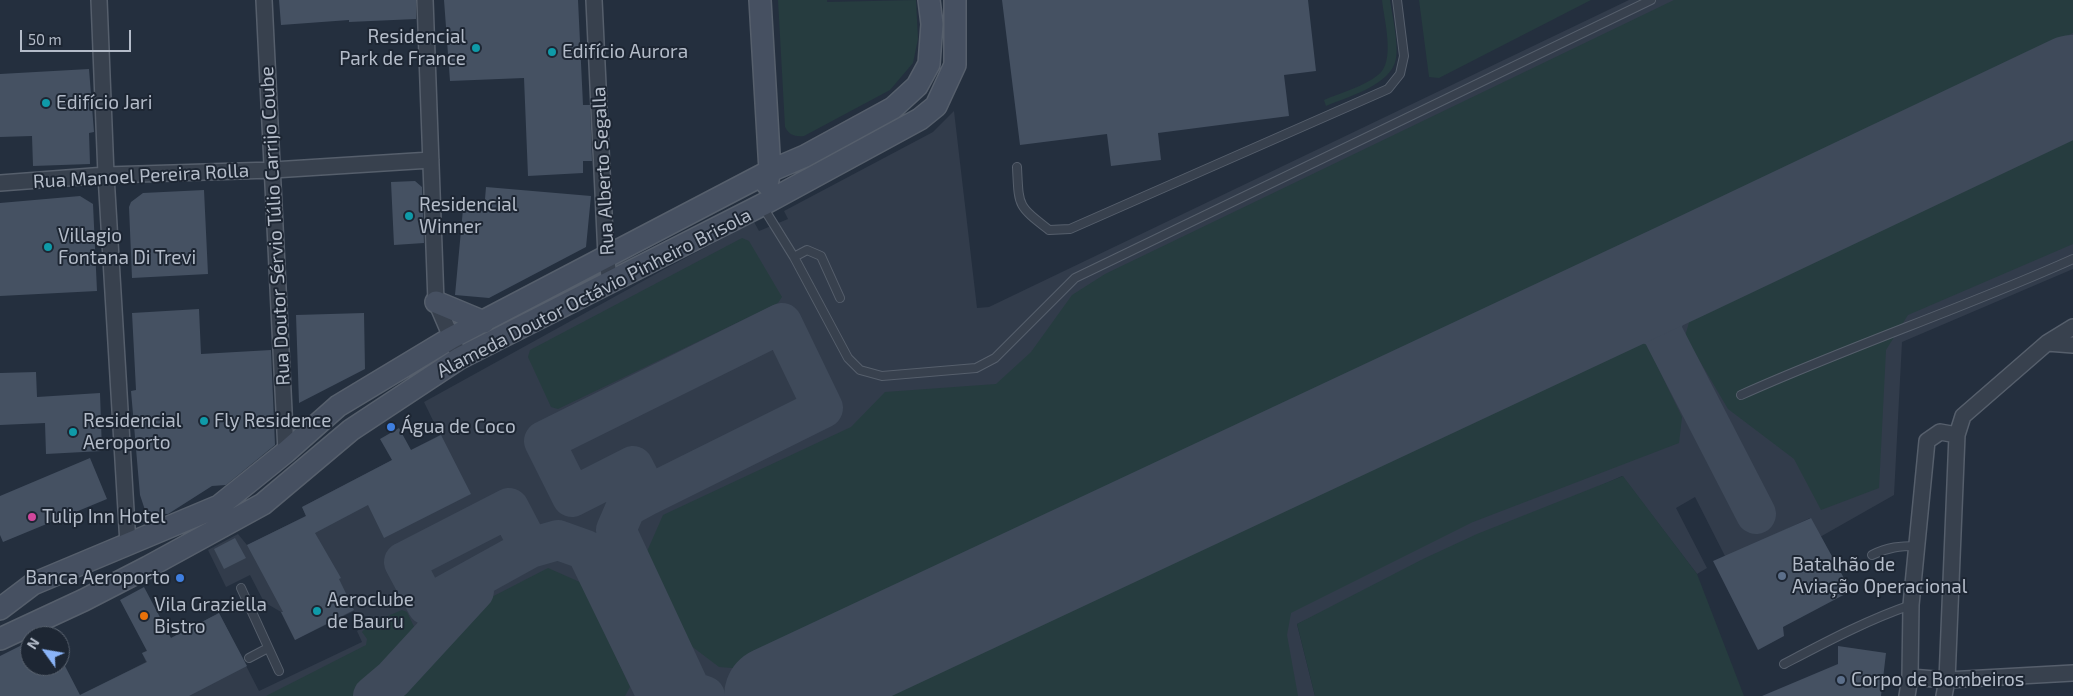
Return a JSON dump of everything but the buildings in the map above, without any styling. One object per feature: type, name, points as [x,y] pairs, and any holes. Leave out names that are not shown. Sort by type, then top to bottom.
[{"type":"street","points":[[99,0],[106,175],[128,544]]},
{"type":"street","name":"Rua Doutor Sérvio Túlio Carrijo Coube","points":[[264,0],[286,452]]},
{"type":"street","points":[[425,0],[436,302],[460,358]]},
{"type":"street","name":"Rua Alberto Segalla","points":[[594,0],[606,256],[610,282]]},
{"type":"street","points":[[760,0],[770,171],[762,205]]},
{"type":"street","name":"Alameda Doutor Octávio Pinheiro Brisola","points":[[0,609],[33,584],[219,506],[286,452],[338,406],[451,338],[770,171],[805,156],[893,108],[917,86],[929,64],[932,24],[929,0]]},
{"type":"street","name":"Alameda Doutor Octávio Pinheiro Brisola","points":[[0,639],[84,600],[190,546],[263,504],[351,430],[460,358],[762,205],[920,120],[936,106],[955,65],[955,0]]},
{"type":"street","points":[[768,136],[805,156]]},
{"type":"street","name":"Rua Manoel Pereira Rolla","points":[[0,183],[106,175],[273,170],[431,160]]},
{"type":"street","points":[[436,302],[484,322]]},
{"type":"street","points":[[1944,696],[1947,680],[1956,435],[1963,416],[2046,343],[2073,328]]},
{"type":"street","points":[[2046,343],[2073,345]]},
{"type":"street","points":[[338,406],[347,415],[351,430]]},
{"type":"street","points":[[1907,696],[1910,677],[1911,606],[1927,441],[1940,432],[1956,435]]},
{"type":"street","points":[[79,565],[69,578],[71,588],[84,600]]},
{"type":"street","points":[[1910,677],[1947,680],[2073,673]]},
{"type":"lane","points":[[1017,167],[1018,200],[1025,212],[1049,230],[1070,229],[1152,193],[1388,89],[1400,74],[1404,56],[1397,0]]},
{"type":"lane","points":[[762,205],[794,257],[848,358],[860,370],[882,376],[976,368],[995,358],[1075,278],[1651,0]]},
{"type":"lane","points":[[794,257],[807,250],[821,256],[840,298]]},
{"type":"lane","points":[[1741,395],[1807,366],[2013,286],[2073,259]]},
{"type":"lane","points":[[1872,555],[1887,548],[1917,546]]},
{"type":"lane","points":[[240,588],[279,671]]},
{"type":"lane","points":[[1784,664],[1834,637],[1888,613],[1911,606]]},
{"type":"lane","points":[[249,658],[268,648]]},
{"type":"shaded area","points":[[1629,0],[2073,0],[2073,269],[1902,342],[1894,495],[1820,537],[1810,518],[1726,558],[1695,497],[1676,508],[1707,568],[1697,574],[1622,476],[1297,624],[1315,696],[46,696],[80,695],[146,662],[142,653],[219,613],[259,691],[362,642],[357,631],[364,626],[354,611],[295,640],[281,612],[264,602],[250,575],[226,587],[208,550],[238,534],[247,545],[306,516],[302,507],[440,435],[424,402],[754,222],[759,231],[788,219],[784,211],[933,132],[954,111],[977,308],[989,307]]},
{"type":"green space","points":[[778,0],[827,0],[827,2],[916,0],[918,39],[913,63],[890,90],[804,136],[793,135],[785,127]]},
{"type":"green space","points":[[1382,0],[1390,0],[1397,51],[1394,65],[1389,73],[1374,85],[1326,106],[1324,100],[1366,83],[1383,69],[1388,51],[1388,40]]},
{"type":"green space","points":[[1419,0],[1591,0],[1439,78],[1429,77]]},
{"type":"green space","points":[[1674,0],[2073,0],[2073,33],[746,669],[719,667],[686,642],[645,556],[663,515],[851,427],[885,392],[996,384],[1031,352],[1072,295],[1105,274]]},
{"type":"green space","points":[[2073,139],[2073,244],[1908,315],[1886,350],[1879,488],[1821,510],[1794,459],[1728,409],[1685,336],[1691,316]]},
{"type":"green space","points":[[742,238],[749,241],[782,297],[778,303],[558,409],[551,407],[528,357],[530,350]]},
{"type":"green space","points":[[1639,338],[1647,345],[1682,417],[1679,443],[1473,522],[1291,613],[1287,635],[1298,696],[888,696]]},
{"type":"green space","points":[[1623,476],[1697,574],[1744,696],[1315,696],[1297,624],[1423,559],[1477,534]]},
{"type":"green space","points":[[548,568],[582,583],[630,687],[625,696],[390,696],[482,602]]},
{"type":"green space","points":[[402,610],[407,612],[418,635],[416,642],[386,675],[362,696],[266,696],[366,645],[367,639],[362,632],[369,624]]},
{"type":"taxiway","points":[[1602,308],[1660,328],[1683,270]]},
{"type":"taxiway","points":[[782,323],[823,408],[648,495],[633,466],[572,497],[544,441],[782,323]]},
{"type":"taxiway","points":[[1660,328],[1756,514]]},
{"type":"taxiway","points":[[648,495],[626,507],[616,530],[691,691],[705,696]]},
{"type":"taxiway","points":[[509,508],[530,548],[427,605],[404,562],[509,508]]},
{"type":"taxiway","points":[[530,548],[558,540],[586,550],[657,696]]},
{"type":"taxiway","points":[[373,696],[393,679],[474,591]]},
{"type":"runway","points":[[774,696],[2073,85]]},
{"type":"place","name":"Residencial Park de France","points":[[476,48]]},
{"type":"place","name":"Edifício Aurora","points":[[552,52]]},
{"type":"place","name":"Edifício Jari","points":[[46,103]]},
{"type":"place","name":"Residencial Winner","points":[[409,216]]},
{"type":"place","name":"Villagio Fontana Di Trevi","points":[[48,247]]},
{"type":"place","name":"Fly Residence","points":[[204,421]]},
{"type":"place","name":"Água de Coco","points":[[391,427]]},
{"type":"place","name":"Residencial Aeroporto","points":[[73,432]]},
{"type":"place","name":"Tulip Inn Hotel","points":[[32,517]]},
{"type":"place","name":"Batalhão de Aviação Operacional","points":[[1782,576]]},
{"type":"place","name":"Banca Aeroporto","points":[[180,578]]},
{"type":"place","name":"Aeroclube de Bauru","points":[[317,611]]},
{"type":"place","name":"Vila Graziella Bistro","points":[[144,616]]},
{"type":"place","name":"Corpo de Bombeiros","points":[[1841,680]]}]
